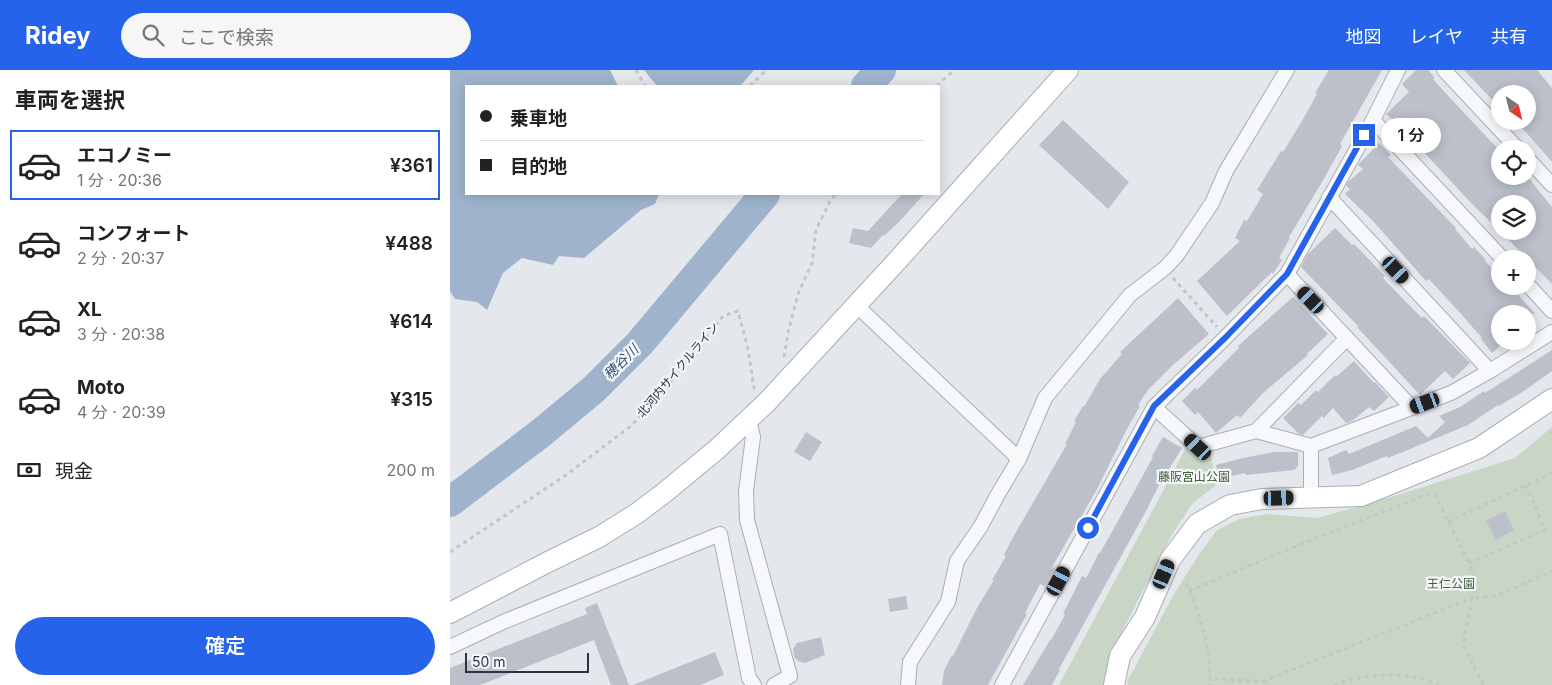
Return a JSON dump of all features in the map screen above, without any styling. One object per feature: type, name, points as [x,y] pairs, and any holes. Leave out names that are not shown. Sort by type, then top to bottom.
[{"type":"street","points":[[450,614],[599,537],[636,514],[716,450],[767,402],[1068,70]]},
{"type":"street","points":[[908,685],[910,662],[948,602],[957,560],[981,526],[1019,459],[1045,398],[1130,295],[1165,268],[1176,256],[1212,203],[1226,171],[1287,70]]},
{"type":"street","points":[[1002,685],[1154,406],[1226,337],[1287,274],[1373,120],[1398,70]]},
{"type":"street","points":[[1444,70],[1510,140]]},
{"type":"street","points":[[1373,120],[1495,250]]},
{"type":"street","points":[[1536,168],[1552,185]]},
{"type":"street","points":[[1329,197],[1490,371]]},
{"type":"street","points":[[1287,274],[1412,408]]},
{"type":"street","points":[[1536,294],[1552,311]]},
{"type":"street","points":[[856,305],[1019,459]]},
{"type":"street","points":[[1256,431],[1311,446],[1451,393],[1552,332]]},
{"type":"street","points":[[1154,406],[1198,447],[1256,431],[1347,338]]},
{"type":"street","points":[[1114,685],[1120,656],[1145,616],[1170,560],[1197,524],[1230,505],[1262,499],[1361,496],[1479,448],[1552,399]]},
{"type":"street","points":[[750,419],[753,437],[746,491],[748,520],[790,676],[774,685]]},
{"type":"street","points":[[1311,446],[1311,497]]},
{"type":"street","points":[[450,647],[503,622],[720,534],[749,678],[754,685]]},
{"type":"street","points":[[450,603],[508,583]]},
{"type":"street","points":[[450,624],[508,583]]},
{"type":"path","points":[[636,70],[644,85]]},
{"type":"path","points":[[751,85],[766,70]]},
{"type":"path","points":[[938,85],[954,70]]},
{"type":"path","points":[[784,360],[788,333],[798,294],[812,263],[816,230],[831,199],[835,195]]},
{"type":"path","points":[[1165,268],[1226,337]]},
{"type":"path","name":"北河内サイクルライン","points":[[450,552],[566,475],[631,426],[673,379],[722,316],[738,311],[748,349],[754,388],[760,383]]},
{"type":"path","points":[[1448,522],[1552,473]]},
{"type":"path","points":[[1470,563],[1545,530],[1526,485]]},
{"type":"path","points":[[1189,591],[1301,544],[1429,494],[1435,495],[1470,563],[1477,585],[1472,598],[1463,644],[1484,685]]},
{"type":"path","points":[[1210,679],[1264,681],[1472,598],[1496,596],[1552,571]]},
{"type":"path","points":[[1186,584],[1199,616],[1210,662],[1210,685]]},
{"type":"path","points":[[1334,685],[1381,674],[1420,678],[1438,685]]},
{"type":"green space","name":"王仁公園","points":[[1552,427],[1552,685],[1128,685],[1127,682],[1174,594],[1217,530],[1239,519],[1267,514],[1318,518],[1401,494],[1515,458]]},
{"type":"green space","name":"藤阪宮山公園","points":[[1186,448],[1198,453],[1210,450],[1216,485],[1192,504],[1170,538],[1110,655],[1103,685],[1059,685]]},
{"type":"water","points":[[450,70],[610,70],[618,85],[465,85],[465,195],[659,195],[655,204],[641,210],[584,258],[559,256],[553,265],[522,258],[503,273],[487,310],[477,302],[455,299],[450,291]]},
{"type":"water","points":[[644,70],[754,70],[741,85],[656,85]]},
{"type":"building","points":[[1329,70],[1382,70],[1340,144],[1342,146],[1325,177],[1289,237],[1279,258],[1282,260],[1273,274],[1272,272],[1227,316],[1197,281],[1240,241],[1235,238],[1244,220],[1247,221],[1263,194],[1257,190],[1302,121],[1317,94],[1315,93]]},
{"type":"building","points":[[1416,70],[1428,70],[1435,78],[1433,79],[1491,141],[1491,185],[1534,185],[1552,207],[1552,284],[1536,268],[1536,250],[1519,250],[1509,240],[1536,240],[1536,195],[1491,195],[1491,222],[1398,124],[1386,114],[1409,92],[1402,84]]},
{"type":"building","points":[[1464,70],[1537,70],[1552,88],[1552,162],[1536,144],[1536,140],[1533,140],[1524,130],[1536,130],[1536,85],[1491,85],[1491,98]]},
{"type":"building","points":[[1063,120],[1129,182],[1108,209],[1039,145]]},
{"type":"building","points":[[1379,143],[1391,155],[1388,157],[1456,228],[1472,249],[1474,247],[1486,260],[1491,267],[1491,295],[1519,295],[1527,305],[1491,305],[1491,350],[1495,350],[1492,353],[1482,338],[1429,279],[1426,281],[1373,221],[1345,194],[1350,189],[1346,186],[1348,182],[1363,169],[1358,165]]},
{"type":"building","points":[[901,195],[923,195],[901,220],[871,248],[849,243],[853,228],[868,231]]},
{"type":"building","points":[[1335,228],[1352,245],[1354,244],[1385,276],[1383,278],[1422,318],[1424,316],[1470,363],[1453,379],[1445,371],[1420,395],[1358,326],[1301,267],[1307,255]]},
{"type":"building","points":[[1293,297],[1328,334],[1308,355],[1264,392],[1240,418],[1237,415],[1216,433],[1198,412],[1195,415],[1182,401],[1195,388],[1197,390],[1239,348],[1238,346]]},
{"type":"building","points":[[1178,298],[1209,334],[1174,364],[1148,390],[1138,405],[1140,406],[1096,491],[1052,567],[1054,568],[1044,586],[1040,584],[1025,613],[1027,614],[988,685],[942,685],[944,671],[952,655],[994,580],[992,580],[1006,556],[1004,555],[1012,539],[1067,444],[1065,444],[1076,422],[1074,421],[1083,406],[1100,379],[1122,354],[1120,352]]},
{"type":"building","points":[[1552,350],[1552,371],[1524,391],[1498,405],[1468,425],[1388,458],[1387,456],[1352,470],[1332,475],[1328,458],[1346,450],[1349,454],[1416,426],[1428,438],[1445,422],[1439,416],[1460,407],[1484,391],[1485,393]]},
{"type":"building","points":[[1354,361],[1389,397],[1374,411],[1369,407],[1352,421],[1346,423],[1333,408],[1303,435],[1299,434],[1283,418],[1298,403],[1301,405],[1316,390],[1318,392],[1335,375],[1336,377]]},
{"type":"building","points":[[806,432],[822,442],[810,461],[794,452]]},
{"type":"building","points":[[1163,437],[1182,448],[1159,485],[1052,685],[1023,685],[1065,615],[1063,614],[1082,576],[1086,578]]},
{"type":"building","points":[[1275,452],[1298,452],[1298,466],[1294,470],[1246,475],[1245,473],[1219,479],[1216,465]]},
{"type":"building","points":[[1505,511],[1514,530],[1496,540],[1486,521]]},
{"type":"building","points":[[906,596],[908,609],[890,612],[888,599]]},
{"type":"building","points":[[597,603],[629,685],[611,685],[594,640],[480,685],[450,685],[450,668],[587,614],[585,608]]},
{"type":"building","points":[[821,637],[825,655],[805,663],[796,659],[793,649],[797,643]]},
{"type":"building","points":[[715,652],[724,675],[700,685],[633,685]]},
{"type":"waterway","name":"穂谷川","points":[[867,85],[881,70]]},
{"type":"waterway","name":"穂谷川","points":[[450,502],[541,433],[594,389],[640,343],[764,195]]},
{"type":"route","points":[[1088,528],[1154,406],[1226,337],[1287,274],[1364,135]]}]
